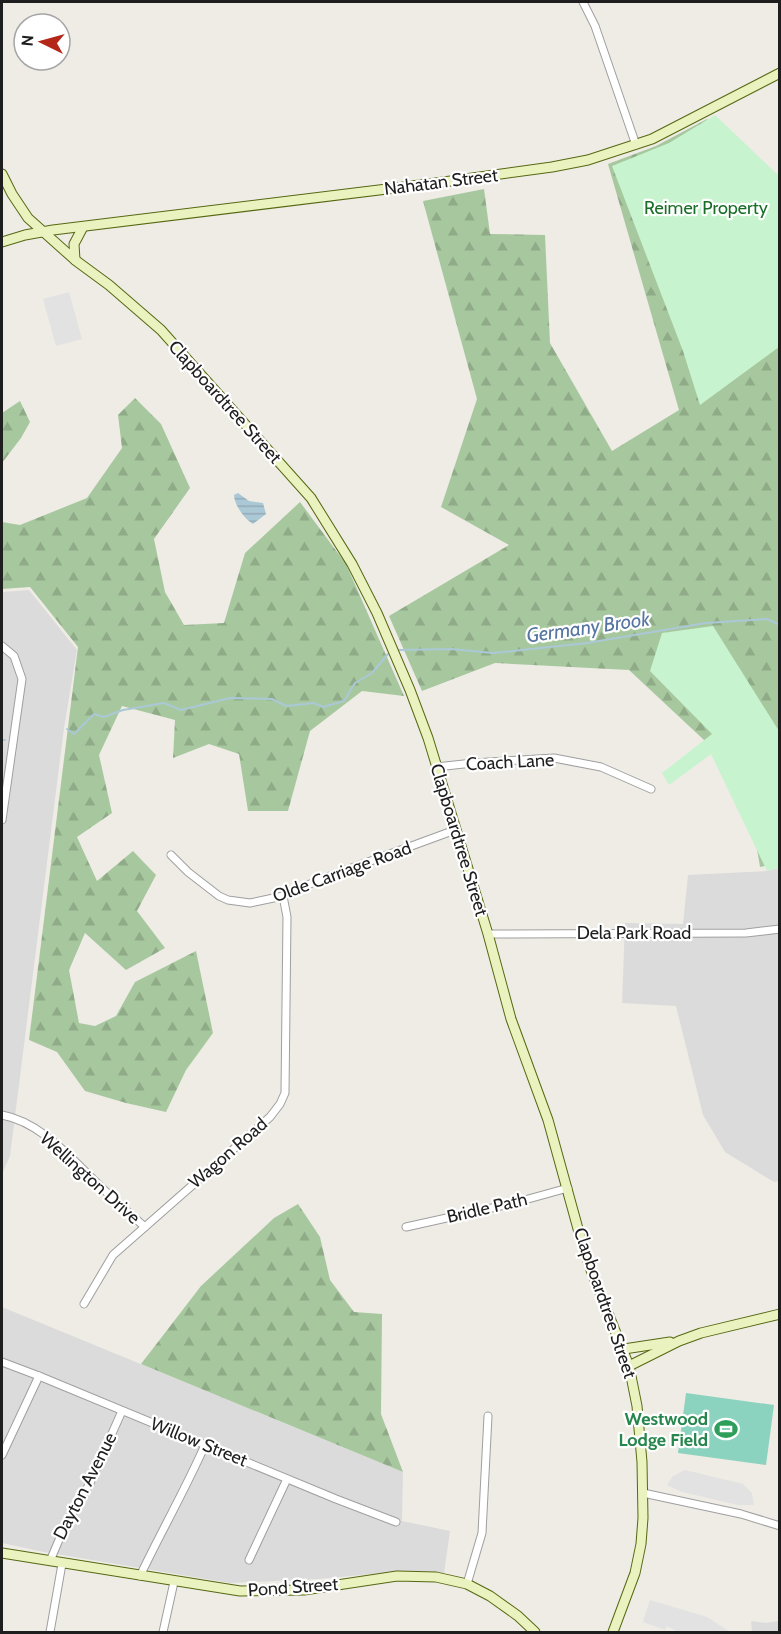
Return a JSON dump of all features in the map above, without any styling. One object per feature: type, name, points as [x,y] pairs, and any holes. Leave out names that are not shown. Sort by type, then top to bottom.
[{"type":"street","points":[[583,2],[596,26],[636,145]]},
{"type":"street","name":"Nahatan Street","points":[[2,242],[25,235],[552,167],[588,160],[652,139],[780,73]]},
{"type":"street","name":"Clapboardtree Street","points":[[2,174],[19,207],[42,233],[109,285],[161,330],[311,498],[352,564],[377,612],[410,690],[428,738],[488,934],[511,1019],[534,1078],[591,1270],[629,1366],[637,1406],[643,1518],[639,1555],[630,1590],[613,1632]]},
{"type":"street","points":[[75,260],[74,243],[84,227]]},
{"type":"street","points":[[2,646],[14,656],[22,679],[2,818]]},
{"type":"street","name":"Coach Lane","points":[[436,767],[554,758],[601,767],[651,789]]},
{"type":"street","name":"Olde Carriage Road","points":[[171,855],[188,872],[219,896],[228,900],[250,903],[283,896],[319,880],[455,830]]},
{"type":"street","name":"Wagon Road","points":[[84,1304],[113,1255],[270,1117],[285,1093],[287,917],[283,896]]},
{"type":"street","name":"Dela Park Road","points":[[488,934],[746,933],[780,929]]},
{"type":"street","name":"Wellington Drive","points":[[2,1115],[16,1118],[31,1126],[61,1148],[145,1227]]},
{"type":"street","name":"Bridle Path","points":[[406,1227],[510,1204],[568,1188]]},
{"type":"street","points":[[629,1366],[679,1341],[714,1329],[780,1314]]},
{"type":"street","points":[[624,1349],[679,1341]]},
{"type":"street","name":"Willow Street","points":[[2,1362],[396,1522]]},
{"type":"street","points":[[2,1455],[39,1376]]},
{"type":"street","name":"Dayton Avenue","points":[[50,1561],[64,1528],[90,1484],[122,1411]]},
{"type":"street","points":[[467,1584],[482,1536],[488,1416]]},
{"type":"street","points":[[140,1576],[205,1445]]},
{"type":"street","points":[[249,1560],[287,1479]]},
{"type":"street","points":[[643,1493],[741,1514],[780,1526]]},
{"type":"street","name":"Pond Street","points":[[2,1553],[220,1589],[267,1592],[304,1590],[404,1575],[436,1577],[467,1584],[503,1604],[535,1632]]},
{"type":"street","points":[[50,1632],[62,1564]]},
{"type":"street","points":[[163,1632],[174,1582]]},
{"type":"shaded area","points":[[69,292],[82,339],[56,346],[43,299]]},
{"type":"shaded area","points":[[29,590],[77,650],[64,728],[10,1156],[2,1174],[2,592]]},
{"type":"shaded area","points":[[779,868],[779,1181],[774,1182],[725,1152],[703,1115],[676,1006],[622,1003],[625,923],[683,924],[688,875],[767,871]]},
{"type":"shaded area","points":[[2,1307],[403,1472],[402,1521],[450,1531],[444,1573],[404,1571],[319,1579],[230,1583],[2,1543]]},
{"type":"shaded area","points":[[685,1470],[743,1484],[752,1493],[754,1505],[738,1505],[682,1492],[667,1485],[673,1476]]},
{"type":"shaded area","points":[[650,1600],[707,1617],[730,1632],[678,1632],[667,1626],[665,1630],[643,1622]]},
{"type":"shaded area","points":[[751,1621],[766,1623],[779,1621],[779,1632],[752,1632]]},
{"type":"green space","name":"Reimer Property","points":[[715,115],[779,176],[779,347],[700,405],[683,351],[612,166],[669,143]]},
{"type":"green space","points":[[707,119],[779,189],[779,863],[760,867],[749,801],[704,740],[629,670],[495,663],[422,691],[389,616],[509,545],[441,507],[477,399],[423,201],[484,189],[490,234],[545,235],[550,343],[612,451],[679,410],[608,164],[656,146]]},
{"type":"green space","points":[[135,398],[161,424],[190,488],[154,539],[165,592],[184,625],[224,623],[245,553],[300,502],[346,564],[404,696],[362,691],[310,731],[288,811],[248,811],[239,754],[209,744],[173,758],[175,720],[122,706],[99,755],[112,813],[77,837],[97,881],[133,851],[156,875],[137,911],[165,948],[126,970],[85,933],[69,970],[79,1023],[95,1026],[116,1016],[135,982],[196,951],[213,1033],[186,1070],[166,1112],[85,1091],[57,1052],[29,1040],[78,647],[30,587],[2,589],[2,522],[20,525],[87,498],[122,448],[118,415]]},
{"type":"green space","points":[[20,401],[30,422],[2,463],[2,413]]},
{"type":"green space","points":[[713,626],[779,731],[779,868],[767,871],[711,754],[669,785],[662,773],[712,734],[650,671],[662,633]]},
{"type":"green space","points":[[298,1204],[320,1237],[330,1280],[354,1312],[382,1314],[381,1414],[403,1472],[141,1364],[201,1286],[274,1218]]},
{"type":"green space","name":"Westwood Lodge Field","points":[[686,1393],[774,1405],[766,1465],[678,1453]]},
{"type":"water","points":[[238,493],[249,501],[263,503],[266,514],[253,524],[250,522],[236,503],[234,495]]},
{"type":"waterway","name":"Germany Brook","points":[[399,650],[451,649],[493,653],[587,643],[706,623],[767,619],[780,625]]},
{"type":"waterway","name":"Germany Brook","points":[[67,729],[74,734],[94,714],[104,717],[123,710],[164,703],[181,710],[230,698],[272,699],[286,706],[314,703],[323,707],[344,701],[355,683],[372,673],[388,654]]},
{"type":"place","name":"Westwood Lodge Field","points":[[726,1429]]}]
